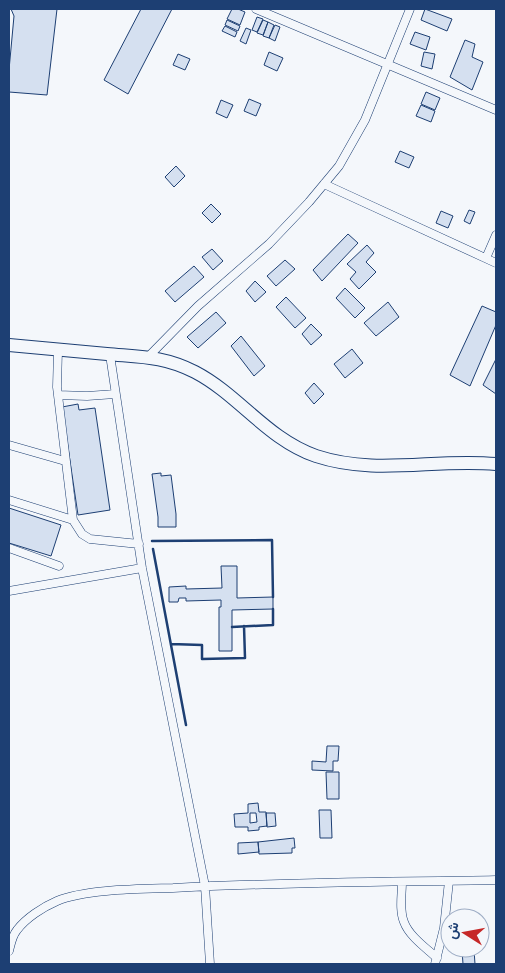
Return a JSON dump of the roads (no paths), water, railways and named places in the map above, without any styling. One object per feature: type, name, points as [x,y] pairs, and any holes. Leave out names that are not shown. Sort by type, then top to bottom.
[{"type":"main road","points":[[9,345],[148,357],[176,363],[213,383],[270,431],[316,456],[381,467],[456,462],[496,464]]},
{"type":"street","points":[[258,9],[496,110]]},
{"type":"street","points":[[148,357],[198,306],[269,244],[309,202],[338,166],[365,120],[410,9]]},
{"type":"street","points":[[324,184],[496,263]]},
{"type":"street","points":[[486,258],[496,235]]},
{"type":"street","points":[[58,350],[58,395],[73,520],[82,534],[90,539],[139,544]]},
{"type":"street","points":[[110,355],[142,568],[205,886],[210,964]]},
{"type":"street","points":[[58,395],[115,394]]},
{"type":"street","points":[[9,444],[65,460]]},
{"type":"street","points":[[9,500],[73,520]]},
{"type":"street","points":[[9,548],[59,566]]},
{"type":"street","points":[[9,592],[142,568]]},
{"type":"street","points":[[9,951],[12,938],[17,930],[40,910],[58,901],[86,894],[205,886],[496,880]]},
{"type":"street","points":[[436,961],[444,928],[450,881]]},
{"type":"street","points":[[402,882],[402,916],[404,924],[436,961]]}]
